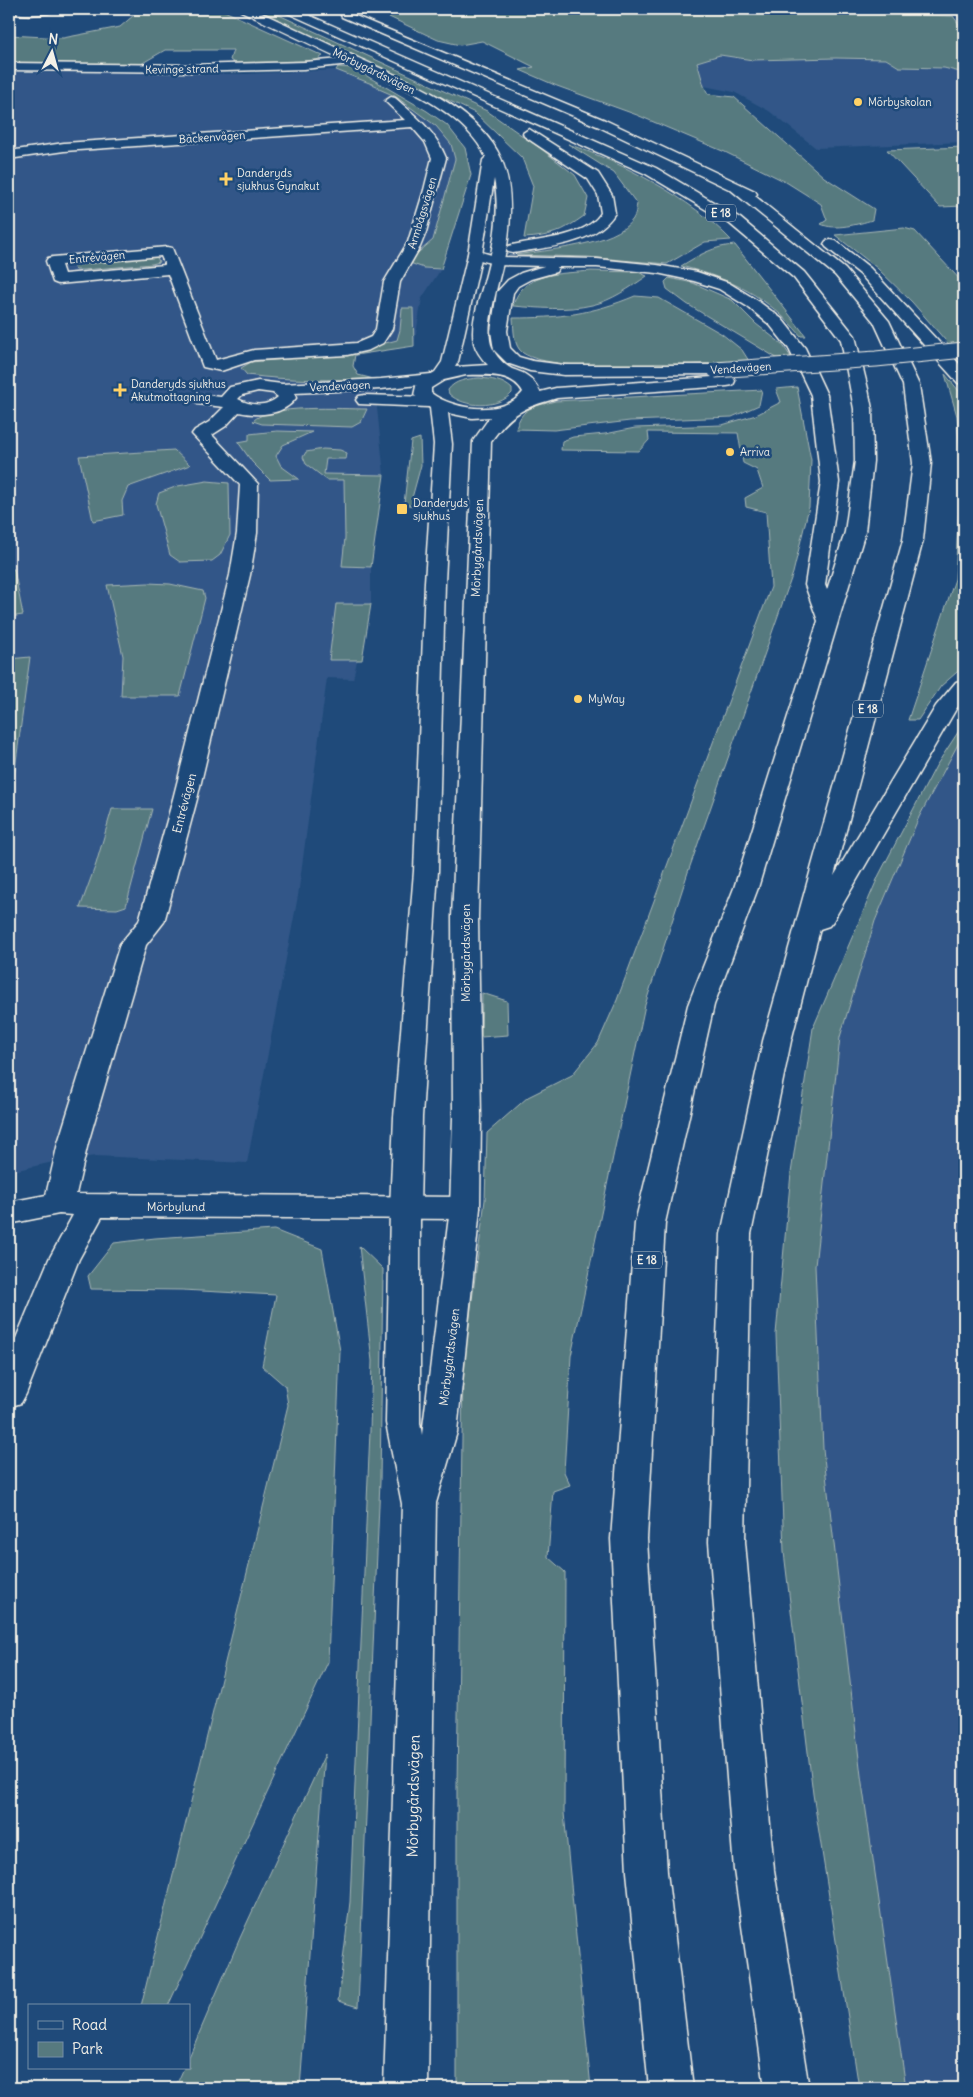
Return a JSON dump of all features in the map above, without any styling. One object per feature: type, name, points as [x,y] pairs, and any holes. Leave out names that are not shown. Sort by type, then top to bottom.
[{"type":"main road","points":[[12,9],[27,12],[51,9]]},
{"type":"main road","name":"Mörbygårdsvägen","points":[[245,9],[355,61],[456,114],[476,131],[491,151],[502,178],[505,215],[498,256],[486,302],[482,342],[489,357],[512,375],[528,384],[532,392],[498,419],[482,441],[465,916],[465,1208],[440,1432],[419,1504]]},
{"type":"main road","name":"E 18","points":[[287,9],[651,171],[735,221],[799,275],[849,339],[863,409],[864,461],[855,532],[746,888],[701,1005],[650,1223],[629,1539],[647,1872],[672,2088]]},
{"type":"main road","name":"E 18","points":[[331,9],[601,123],[733,185],[840,272],[880,321],[911,385],[922,463],[913,540],[777,1041],[736,1234],[727,1542],[754,1870],[787,2088]]},
{"type":"main road","name":"Kevinge strand","points":[[9,67],[86,70],[190,70],[317,65],[355,61]]},
{"type":"main road","points":[[446,81],[558,150],[593,176],[605,195],[608,213],[603,220],[584,233],[498,256]]},
{"type":"main road","name":"Armbågsvägen","points":[[229,395],[233,359],[360,347],[372,343],[383,333],[392,280],[409,256],[416,240],[439,158],[436,148],[415,122],[392,101]]},
{"type":"main road","name":"Bäckenvägen","points":[[9,155],[64,147],[415,122]]},
{"type":"main road","points":[[437,376],[450,362],[474,254],[491,151]]},
{"type":"main road","points":[[733,185],[798,218]]},
{"type":"main road","points":[[820,236],[865,271],[964,379]]},
{"type":"main road","name":"Entrévägen","points":[[59,1203],[73,1143],[133,944],[151,922],[185,799],[240,576],[247,533],[249,484],[201,434],[213,429],[229,395],[209,364],[182,287],[167,251],[53,261],[58,279],[174,270]]},
{"type":"main road","points":[[474,254],[657,269],[697,277],[724,286],[753,304],[776,322],[797,348],[819,395],[830,482],[815,585],[828,621]]},
{"type":"main road","points":[[625,266],[548,270],[526,276],[513,283],[505,292],[498,331],[502,350],[513,360],[530,366],[564,370],[721,376]]},
{"type":"main road","name":"Vendevägen","points":[[280,396],[312,400],[374,399],[433,404],[456,411],[486,412],[518,405],[556,393],[964,350]]},
{"type":"main road","name":"Vendevägen","points":[[280,396],[381,384],[466,370],[548,378],[721,376],[884,371],[964,362]]},
{"type":"main road","name":"Mörbygårdsvägen","points":[[406,2088],[419,1504],[403,1423],[405,1208],[408,1117],[426,871],[435,582],[443,444],[433,404],[422,395],[423,386],[437,376]]},
{"type":"main road","points":[[258,386],[280,396],[270,408],[256,409],[229,395],[243,388],[258,386]]},
{"type":"main road","points":[[801,952],[947,706],[964,687]]},
{"type":"main road","name":"Mörbylund","points":[[9,1213],[59,1203],[93,1206],[465,1208]]},
{"type":"main road","points":[[9,1394],[64,1260],[93,1206]]},
{"type":"shaded area","name":"Mörbyskolan","points":[[720,55],[754,60],[886,59],[899,67],[944,68],[963,72],[964,142],[816,148],[769,111],[734,92],[704,86],[697,62]]},
{"type":"shaded area","name":"Danderyds sjukhus","points":[[338,67],[353,68],[447,125],[465,148],[471,175],[441,269],[422,298],[414,346],[355,356],[353,366],[358,375],[374,379],[384,475],[371,567],[371,604],[362,660],[357,661],[353,679],[327,678],[298,896],[247,1163],[95,1156],[53,1162],[9,1172],[9,72],[245,74],[336,70]]},
{"type":"shaded area","points":[[964,733],[964,2088],[906,2088],[861,1776],[823,1449],[815,1266],[840,1037],[875,922],[919,817]]},
{"type":"green space","points":[[141,9],[220,9],[323,56],[317,60],[237,65],[230,60],[233,50],[165,50],[141,64],[9,64],[9,35],[63,38],[120,27]]},
{"type":"green space","points":[[257,9],[266,9],[487,111],[575,175],[588,198],[584,216],[556,232],[524,238],[533,186],[522,158],[475,113]]},
{"type":"green space","points":[[372,9],[520,9],[539,14],[610,9],[836,9],[847,12],[953,16],[964,31],[964,73],[944,68],[899,67],[886,59],[753,60],[720,55],[697,62],[708,94],[734,97],[824,177],[874,209],[872,220],[833,227],[821,224],[827,220],[821,204],[786,182],[725,152],[637,115],[557,86],[520,70],[534,67],[482,41],[460,45],[438,40]]},
{"type":"green space","points":[[338,67],[353,68],[427,111],[447,125],[465,148],[471,175],[441,269],[424,268],[407,262],[433,240],[455,159],[451,144],[436,126],[395,96],[379,89],[377,86],[336,70]]},
{"type":"green space","points":[[568,144],[611,161],[655,183],[696,210],[731,240],[705,242],[667,264],[587,257],[516,255],[579,245],[612,235],[624,228],[634,217],[637,204],[614,173]]},
{"type":"green space","points":[[964,147],[964,206],[940,207],[887,150]]},
{"type":"green space","points":[[904,228],[915,231],[964,284],[964,346],[952,348],[912,302],[877,268],[835,235]]},
{"type":"green space","points":[[735,245],[806,336],[801,336],[775,310],[747,291],[732,283],[681,266],[713,249]]},
{"type":"green space","points":[[157,257],[159,262],[83,270],[76,270],[70,264],[76,262]]},
{"type":"green space","points":[[591,271],[638,272],[647,276],[614,297],[592,305],[562,308],[513,306],[525,286],[534,280],[556,274]]},
{"type":"green space","points":[[669,278],[693,283],[732,300],[756,324],[782,344],[793,360],[780,360],[687,304],[667,289],[665,282]]},
{"type":"green space","points":[[635,296],[659,298],[722,334],[742,350],[749,361],[667,366],[566,364],[540,360],[523,353],[517,346],[513,318],[575,314],[604,307]]},
{"type":"green space","points":[[402,308],[413,308],[414,346],[355,355],[353,366],[358,375],[374,379],[326,380],[279,378],[247,375],[241,368],[251,362],[344,354],[397,340]]},
{"type":"green space","points":[[945,374],[964,397],[964,666],[941,686],[918,720],[908,720],[955,579],[961,467],[957,416]]},
{"type":"green space","points":[[479,378],[501,382],[512,389],[512,393],[498,402],[481,405],[463,402],[449,394],[448,390],[458,382]]},
{"type":"green space","points":[[797,387],[811,460],[809,507],[793,573],[688,872],[645,1005],[571,1356],[564,1472],[570,1485],[553,1491],[548,1557],[565,1572],[564,1813],[591,2088],[457,2088],[457,1786],[463,1370],[485,1200],[487,1133],[528,1097],[572,1075],[598,1043],[617,1000],[771,587],[766,512],[746,507],[745,498],[763,488],[757,470],[743,463],[738,433],[648,432],[649,440],[639,451],[561,450],[562,441],[573,437],[605,434],[635,428],[722,425],[756,415],[781,402],[776,389]]},
{"type":"green space","points":[[762,390],[759,405],[732,417],[630,421],[554,430],[516,429],[525,412],[535,406],[555,401]]},
{"type":"green space","points":[[324,408],[367,409],[361,422],[352,427],[262,424],[253,421],[274,412],[289,410]]},
{"type":"green space","points":[[277,431],[312,432],[283,445],[276,456],[281,466],[299,479],[270,480],[252,462],[238,442],[249,440],[249,434]]},
{"type":"green space","points":[[420,438],[421,465],[412,498],[413,506],[404,504],[411,441]]},
{"type":"green space","points":[[323,449],[340,450],[347,453],[346,459],[326,459],[324,474],[384,475],[371,567],[342,566],[345,538],[344,480],[327,480],[306,464],[303,457],[306,452]]},
{"type":"green space","points":[[174,450],[190,465],[128,487],[122,501],[123,515],[93,521],[79,456]]},
{"type":"green space","points":[[207,481],[229,483],[230,535],[220,555],[212,561],[180,562],[170,555],[156,504],[159,493],[178,486]]},
{"type":"green space","points":[[14,569],[23,615],[9,617],[9,570]]},
{"type":"green space","points":[[170,584],[203,591],[205,598],[180,696],[121,696],[123,656],[107,585]]},
{"type":"green space","points":[[336,604],[371,604],[362,660],[329,660]]},
{"type":"green space","points":[[30,657],[11,799],[9,799],[9,659]]},
{"type":"green space","points":[[964,723],[964,733],[919,817],[875,921],[840,1037],[815,1266],[823,1449],[861,1776],[906,2088],[859,2088],[813,1794],[784,1552],[776,1334],[791,1173],[813,1028],[879,875],[936,766]]},
{"type":"green space","points":[[112,809],[152,809],[126,906],[117,909],[80,908],[96,864]]},
{"type":"green space","points":[[482,993],[507,1001],[508,1035],[481,1037]]},
{"type":"green space","points":[[274,1230],[322,1249],[340,1351],[328,1662],[169,2004],[141,2004],[288,1405],[285,1386],[262,1366],[276,1295],[182,1290],[91,1289],[88,1276],[114,1243],[155,1238]]},
{"type":"green space","points":[[359,1246],[383,1269],[380,1481],[358,2007],[338,2001],[350,1902],[372,1361]]},
{"type":"green space","points":[[325,1754],[300,2088],[175,2088],[183,2070],[190,2070],[190,2055],[240,1938]]},
{"type":"place","name":"Mörbyskolan","points":[[858,102]]},
{"type":"place","name":"Danderyds sjukhus Gynakut","points":[[226,179]]},
{"type":"place","name":"Danderyds sjukhus Akutmottagning","points":[[120,390]]},
{"type":"place","name":"Arriva","points":[[730,452]]},
{"type":"place","name":"Danderyds sjukhus","points":[[402,509]]},
{"type":"place","name":"MyWay","points":[[578,699]]}]
